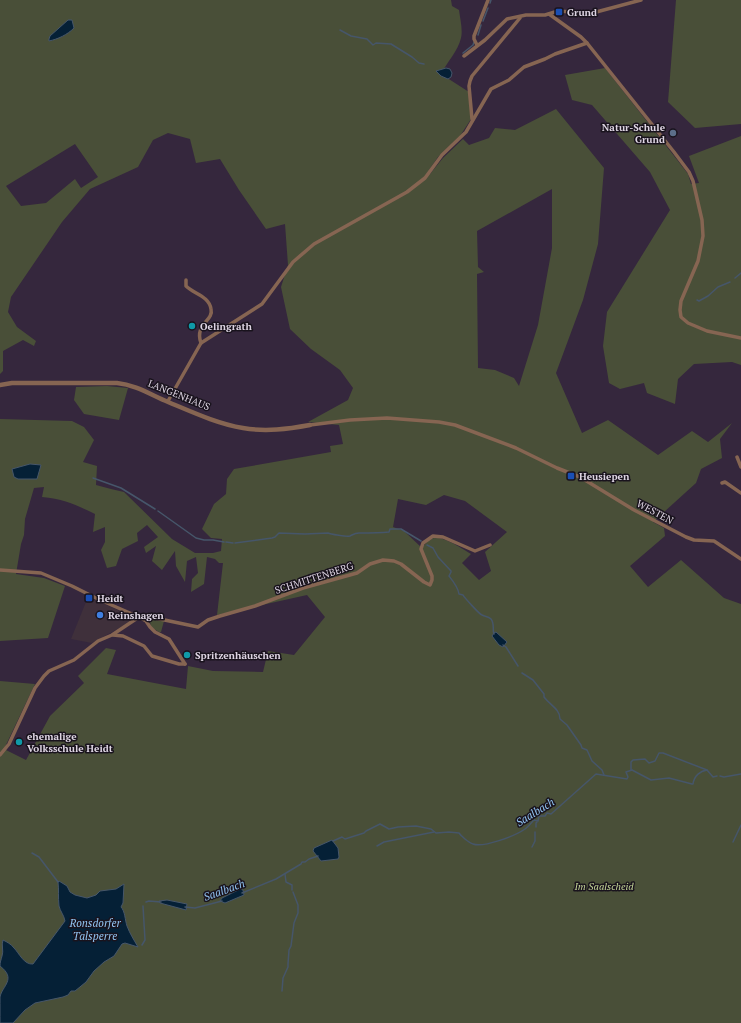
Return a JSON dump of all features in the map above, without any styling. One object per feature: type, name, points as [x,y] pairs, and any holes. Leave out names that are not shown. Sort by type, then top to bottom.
[{"type":"street","points":[[477,45],[474,36],[488,0]]},
{"type":"street","points":[[464,56],[507,19],[526,15],[545,15],[562,11],[585,15],[641,0]]},
{"type":"street","points":[[549,14],[587,43],[686,168],[693,182],[696,200],[702,220],[703,236],[698,261],[682,297],[680,314],[684,319],[698,328],[715,334],[741,338]]},
{"type":"street","points":[[472,120],[470,81],[472,76],[521,17]]},
{"type":"street","points":[[168,401],[201,343],[262,304],[293,262],[314,244],[407,192],[418,183],[431,171],[442,155],[466,132],[491,89],[508,80],[524,67],[587,43]]},
{"type":"street","points":[[186,280],[186,286],[206,300],[211,308],[211,314],[200,329],[199,333],[201,343]]},
{"type":"street","name":"LANGENHAUS","points":[[0,385],[12,383],[117,383],[132,385],[196,413],[243,428],[275,430],[350,420]]},
{"type":"street","name":"WESTEN","points":[[350,420],[387,418],[439,422],[455,425],[516,448],[586,480],[634,510],[686,537],[694,540],[714,541],[741,559]]},
{"type":"street","points":[[737,457],[741,467]]},
{"type":"street","points":[[722,483],[725,482],[741,493]]},
{"type":"street","name":"SCHMITTENBERG","points":[[139,617],[155,618],[198,627],[208,620],[255,606],[303,588],[357,573],[370,564],[383,560],[394,560],[430,585],[432,576],[422,549],[423,543],[428,539],[435,535],[443,537],[475,551],[490,544]]},
{"type":"street","points":[[0,570],[41,573],[139,617],[146,621],[155,632],[169,639],[185,664],[152,656],[144,646],[123,636],[112,635]]},
{"type":"street","points":[[0,755],[10,744],[35,688],[49,670],[74,660],[98,641],[112,635],[139,617]]},
{"type":"shaded area","points":[[88,597],[129,615],[127,618],[132,621],[92,643],[71,639]]},
{"type":"green space","name":"Im Saalscheid","points":[[0,0],[451,0],[452,6],[459,10],[462,35],[460,43],[441,74],[469,92],[471,119],[460,136],[438,157],[429,170],[430,174],[443,158],[463,139],[469,145],[489,138],[495,128],[515,130],[556,109],[604,168],[598,244],[583,300],[556,373],[582,433],[608,420],[658,455],[692,431],[708,442],[732,423],[720,439],[722,458],[701,469],[696,483],[653,522],[664,528],[665,536],[630,566],[648,587],[681,560],[724,598],[741,604],[741,1023],[0,1023],[0,681],[35,684],[4,749],[26,760],[50,716],[84,683],[78,676],[106,648],[116,650],[107,674],[186,689],[188,666],[213,671],[263,672],[268,651],[294,655],[325,617],[307,595],[217,615],[223,563],[219,563],[215,559],[207,557],[204,584],[191,592],[192,579],[198,573],[196,557],[187,561],[185,582],[176,566],[175,551],[162,570],[152,561],[156,546],[146,553],[144,547],[158,537],[147,525],[137,533],[138,541],[122,549],[116,566],[107,568],[101,550],[105,542],[105,527],[93,532],[95,514],[76,505],[42,497],[44,487],[34,488],[25,519],[24,535],[16,574],[44,578],[65,586],[48,638],[0,641],[0,419],[72,421],[84,427],[94,440],[83,462],[97,466],[96,485],[124,492],[172,539],[195,553],[213,553],[221,551],[222,539],[211,538],[202,529],[214,504],[226,494],[227,479],[234,469],[331,452],[330,446],[343,444],[339,425],[308,422],[348,400],[353,388],[340,370],[311,349],[290,329],[281,287],[288,265],[285,224],[266,229],[220,159],[196,163],[190,139],[168,133],[153,140],[138,167],[90,189],[62,222],[11,297],[8,312],[17,327],[36,341],[34,346],[23,340],[3,351],[3,371],[0,374]],"holes":[[[75,144],[98,177],[81,188],[75,179],[46,203],[21,206],[6,186]],[[552,189],[552,248],[538,325],[519,386],[514,378],[495,370],[478,368],[477,274],[484,272],[478,267],[477,231]],[[444,495],[465,501],[507,532],[485,552],[491,571],[479,580],[462,563],[471,554],[448,541],[438,538],[430,539],[422,548],[404,531],[393,527],[398,499],[426,505]]]},
{"type":"green space","points":[[676,0],[741,0],[741,124],[695,128],[668,102]]},
{"type":"green space","points":[[605,68],[688,174],[691,184],[699,183],[689,156],[741,136],[741,365],[732,362],[694,364],[678,379],[675,404],[647,393],[644,383],[620,389],[609,383],[603,346],[607,312],[670,210],[650,172],[592,105],[572,100],[565,75]]},
{"type":"green space","points":[[107,386],[128,388],[119,420],[84,414],[74,400],[76,387]]},
{"type":"green space","points":[[152,620],[164,621],[161,632],[151,627],[150,622]]},
{"type":"water","points":[[68,20],[72,20],[74,28],[68,33],[49,41],[50,36]]},
{"type":"water","points":[[446,68],[450,69],[452,73],[451,77],[448,79],[441,76],[436,71]]},
{"type":"water","points":[[30,464],[41,465],[37,479],[18,479],[14,477],[12,469]]},
{"type":"water","points":[[496,632],[507,642],[503,647],[499,645],[492,636]]},
{"type":"water","points":[[332,840],[338,848],[338,859],[321,861],[313,851],[314,848]]},
{"type":"water","name":"Ronsdorfer Talsperre","points":[[59,881],[67,886],[70,892],[87,898],[96,895],[100,891],[116,889],[124,884],[123,903],[121,907],[128,929],[138,947],[125,943],[122,944],[114,956],[104,962],[94,971],[86,982],[75,991],[71,991],[68,995],[63,997],[35,1003],[25,1010],[13,1023],[0,1023],[0,997],[8,979],[5,971],[0,966],[3,954],[3,940],[12,945],[24,961],[33,964],[65,921],[59,906]]},
{"type":"water","points":[[240,889],[243,890],[244,895],[225,903],[220,901],[222,898]]},
{"type":"water","points":[[167,900],[187,904],[186,910],[160,903],[159,901]]},
{"type":"waterway","points":[[483,21],[488,8]]},
{"type":"waterway","points":[[478,35],[481,25]]},
{"type":"waterway","points":[[340,30],[351,36],[367,39],[373,45],[376,43],[391,44],[419,63],[424,64]]},
{"type":"waterway","points":[[463,53],[473,45],[474,42]]},
{"type":"waterway","points":[[735,278],[741,273]]},
{"type":"waterway","points":[[697,300],[699,301],[708,296],[718,287],[730,282]]},
{"type":"waterway","name":"Heusiepen","points":[[93,478],[121,488],[155,509]]},
{"type":"waterway","name":"Heusiepen","points":[[158,511],[196,538],[224,542]]},
{"type":"waterway","name":"Heusiepen","points":[[235,543],[272,538],[279,533],[328,533],[350,536],[358,533],[389,532],[390,529],[401,529],[421,541]]},
{"type":"waterway","name":"Heusiepen","points":[[226,542],[233,543]]},
{"type":"waterway","name":"Heusiepen","points":[[427,545],[433,548],[438,557],[451,571],[449,576],[454,582],[459,594],[463,595],[480,614],[491,619],[494,634]]},
{"type":"waterway","name":"Heusiepen","points":[[503,645],[506,647],[518,666]]},
{"type":"waterway","name":"Heusiepen","points":[[522,673],[533,680],[544,694],[544,697],[557,710],[560,719],[567,725],[582,748],[587,750],[592,761],[602,770],[604,775]]},
{"type":"waterway","points":[[631,770],[631,762],[633,760],[645,759],[649,763],[655,761],[659,753],[663,753],[707,770]]},
{"type":"waterway","name":"Saalbach","points":[[333,841],[342,837],[345,839],[364,833],[380,824],[389,829],[416,826],[431,829],[436,833],[459,833],[471,843],[478,845],[491,843],[520,832],[534,820],[538,821],[539,816],[545,816],[547,813],[551,814],[596,774],[627,779],[628,777],[626,772],[632,770],[651,780],[669,778],[692,784],[698,774],[707,770],[713,777],[717,776]]},
{"type":"waterway","name":"Saalbach","points":[[720,776],[724,777],[741,774]]},
{"type":"waterway","name":"Saalbach","points":[[536,827],[537,822]]},
{"type":"waterway","points":[[733,842],[741,825]]},
{"type":"waterway","points":[[377,846],[384,842],[434,832]]},
{"type":"waterway","points":[[532,847],[535,841],[535,832]]},
{"type":"waterway","points":[[32,853],[39,857],[58,882]]},
{"type":"waterway","name":"Saalbach","points":[[242,893],[276,879],[302,862],[318,856]]},
{"type":"waterway","points":[[285,874],[286,882],[292,885],[292,890]]},
{"type":"waterway","points":[[282,991],[283,978],[288,967],[289,950],[291,946],[294,923],[298,913],[298,905],[293,892]]},
{"type":"waterway","name":"Saalbach","points":[[185,907],[195,908],[222,901]]},
{"type":"waterway","name":"Saalbach","points":[[146,902],[161,902]]},
{"type":"waterway","points":[[142,945],[145,940],[143,906]]},
{"type":"place","name":"Grund","points":[[559,12]]},
{"type":"place","name":"Natur-Schule Grund","points":[[673,133]]},
{"type":"place","name":"Oelingrath","points":[[192,326]]},
{"type":"place","name":"Heusiepen","points":[[571,476]]},
{"type":"place","name":"Heidt","points":[[89,598]]},
{"type":"place","name":"Reinshagen","points":[[100,615]]},
{"type":"place","name":"Spritzenhäuschen","points":[[187,655]]},
{"type":"place","name":"ehemalige Volksschule Heidt","points":[[19,742]]}]
